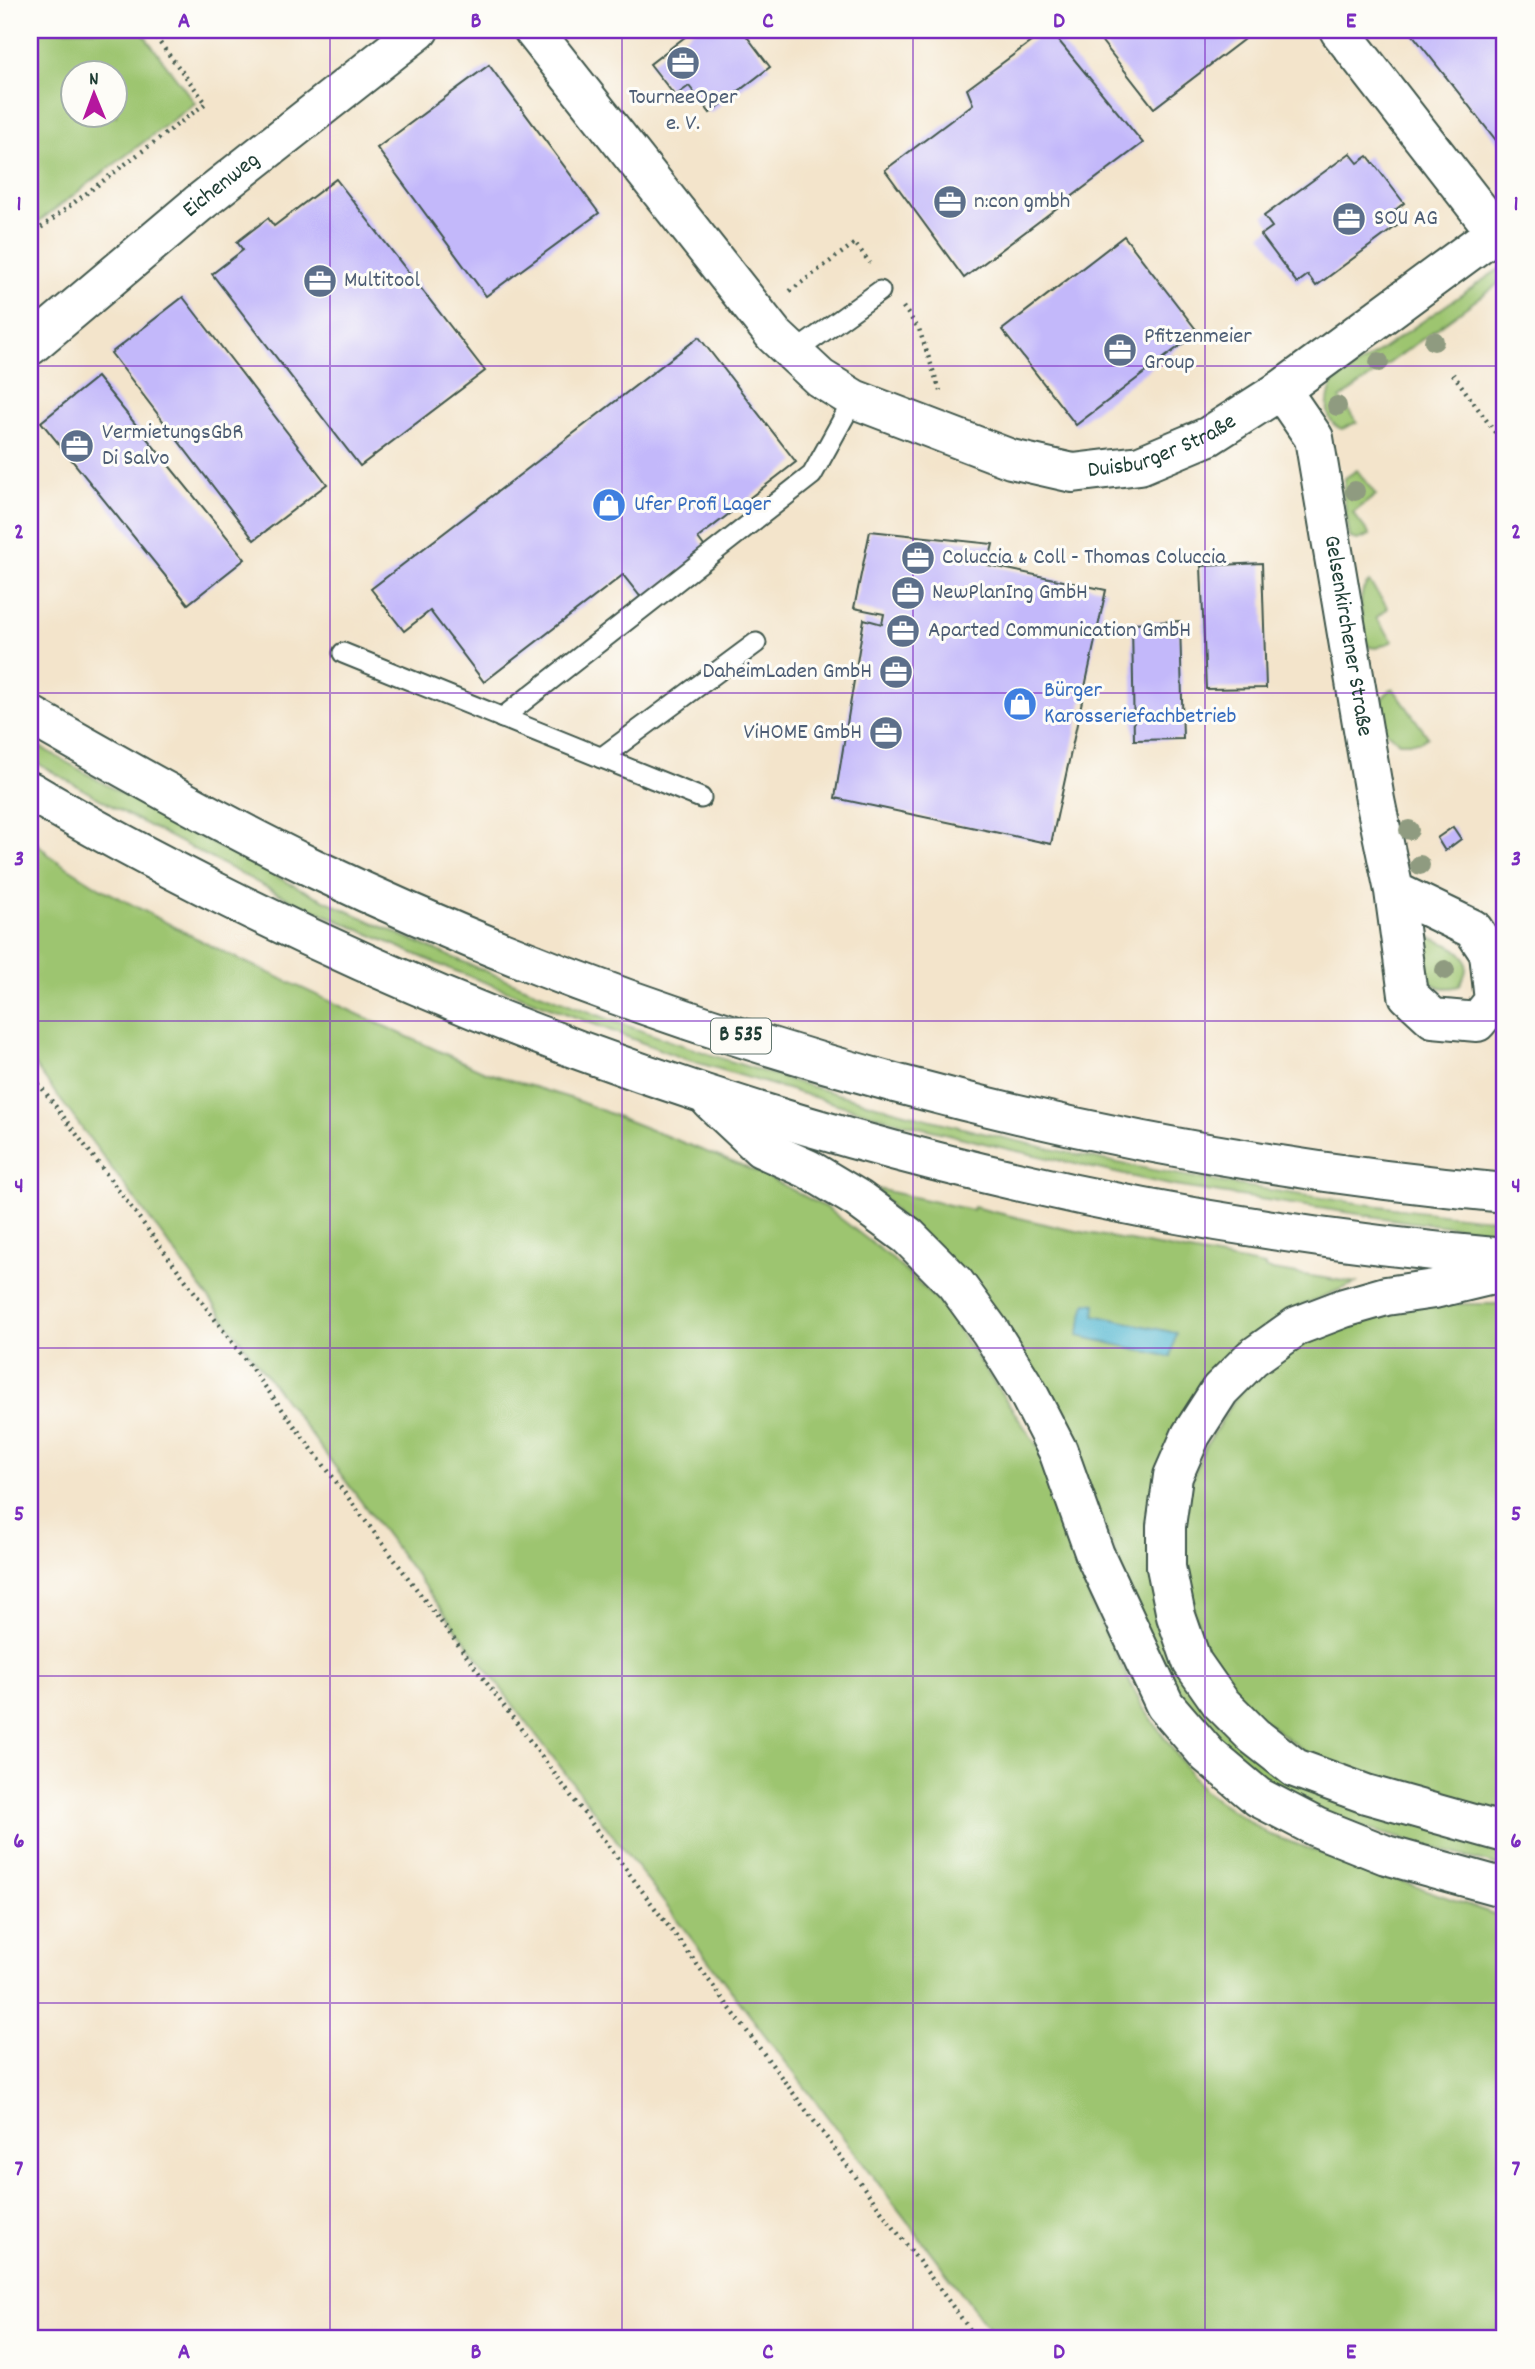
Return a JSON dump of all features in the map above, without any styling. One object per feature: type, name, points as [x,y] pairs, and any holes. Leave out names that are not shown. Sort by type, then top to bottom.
[{"type":"main road","name":"Eichenweg","points":[[30,346],[198,204],[419,30]]},
{"type":"main road","name":"Duisburger Straße","points":[[533,30],[774,335],[820,378],[854,399],[1011,459],[1073,473],[1140,465],[1209,436],[1281,390],[1501,229],[1339,30]]},
{"type":"main road","name":"Gelsenkirchener Straße","points":[[1281,390],[1314,438],[1375,800],[1394,891]]},
{"type":"main road","name":"B 535","points":[[30,715],[168,794],[313,868],[428,920],[636,1001],[766,1045],[962,1101],[1158,1145],[1308,1170],[1505,1193]]},
{"type":"main road","points":[[30,791],[184,876],[409,983],[526,1030],[704,1095],[891,1149],[1030,1184],[1296,1234],[1423,1251],[1505,1258]]},
{"type":"main road","points":[[704,1095],[761,1147],[818,1175],[858,1199],[908,1237],[969,1302],[1026,1389],[1058,1451],[1095,1555],[1165,1705],[1208,1755],[1258,1797],[1316,1827],[1386,1855],[1505,1888]]},
{"type":"main road","points":[[1505,1272],[1434,1289],[1386,1296],[1344,1308],[1297,1326],[1252,1358],[1220,1390],[1191,1435],[1173,1476],[1166,1525],[1166,1567],[1176,1616],[1192,1662],[1220,1702],[1254,1737],[1295,1768],[1366,1794],[1505,1833]]},
{"type":"lane","points":[[792,354],[880,291]]},
{"type":"lane","points":[[502,718],[811,475],[854,399]]},
{"type":"lane","points":[[601,758],[756,643]]},
{"type":"lane","points":[[343,653],[701,798]]},
{"type":"path","points":[[30,236],[206,103],[150,30]]},
{"type":"path","points":[[1453,374],[1505,446]]},
{"type":"path","points":[[30,1073],[124,1195],[977,2339]]},
{"type":"green space","points":[[30,30],[140,30],[195,103],[30,228]]},
{"type":"green space","points":[[1505,265],[1505,279],[1340,399],[1357,422],[1342,429],[1331,421],[1328,402],[1333,383]]},
{"type":"green space","points":[[1357,470],[1376,495],[1353,513],[1370,535],[1358,540],[1350,538],[1343,493],[1345,478]]},
{"type":"green space","points":[[1369,582],[1388,608],[1376,618],[1393,641],[1377,648],[1369,647],[1366,642],[1362,619],[1362,594]]},
{"type":"green space","points":[[1393,688],[1428,737],[1420,742],[1399,742],[1381,727],[1379,705]]},
{"type":"green space","points":[[30,741],[210,842],[320,898],[437,951],[557,1000],[678,1044],[800,1083],[924,1118],[1050,1149],[1175,1174],[1302,1195],[1429,1213],[1505,1220],[1505,1232],[1410,1222],[1174,1186],[891,1120],[682,1058],[440,965],[287,898],[128,815],[30,759]]},
{"type":"green space","points":[[30,836],[51,857],[100,888],[215,948],[364,1017],[485,1072],[573,1099],[762,1174],[827,1208],[890,1257],[940,1303],[1040,1450],[1093,1608],[1142,1706],[1202,1790],[1268,1834],[1505,1918],[1505,2339],[997,2339],[514,1706],[30,1059]]},
{"type":"green space","points":[[1428,938],[1449,945],[1464,957],[1465,973],[1459,986],[1439,987],[1427,978],[1423,952],[1424,942]]},
{"type":"green space","points":[[877,1189],[972,1210],[973,1207],[1066,1229],[1265,1266],[1265,1269],[1356,1283],[1300,1306],[1156,1489],[1219,1724],[1505,1849],[1505,1868],[1360,1827],[1293,1799],[1220,1746],[1191,1710],[1171,1679],[1145,1627],[1062,1421]]},
{"type":"green space","points":[[1505,1304],[1505,1819],[1309,1755],[1250,1710],[1206,1652],[1185,1580],[1183,1529],[1192,1480],[1203,1451],[1236,1397],[1267,1367],[1306,1339],[1411,1306]]},
{"type":"water","points":[[1086,1303],[1096,1304],[1094,1315],[1176,1333],[1171,1357],[1078,1336]]},
{"type":"building","points":[[694,30],[742,30],[770,67],[710,113],[689,86],[675,96],[650,64]]},
{"type":"building","points":[[1050,30],[1143,143],[964,278],[885,170],[973,104],[967,89]]},
{"type":"building","points":[[1111,30],[1256,30],[1154,108],[1100,39]]},
{"type":"building","points":[[1409,30],[1505,30],[1503,149]]},
{"type":"building","points":[[489,65],[599,213],[486,296],[377,148]]},
{"type":"building","points":[[1350,153],[1358,163],[1368,156],[1404,203],[1394,211],[1402,222],[1316,286],[1308,275],[1297,283],[1261,235],[1272,227],[1264,216]]},
{"type":"building","points":[[336,179],[485,371],[360,466],[212,274],[243,250],[237,242],[268,218],[274,226]]},
{"type":"building","points":[[1124,236],[1198,332],[1076,425],[1002,330]]},
{"type":"building","points":[[183,297],[327,484],[254,540],[111,353]]},
{"type":"building","points":[[699,337],[796,462],[698,538],[707,550],[643,600],[623,575],[484,682],[430,611],[404,631],[371,589]]},
{"type":"building","points":[[97,377],[245,559],[188,604],[41,422]]},
{"type":"building","points":[[870,531],[993,544],[988,565],[1106,590],[1051,844],[835,798],[864,619],[882,624],[884,614],[854,608]]},
{"type":"building","points":[[1262,563],[1266,688],[1206,689],[1201,566]]},
{"type":"building","points":[[1180,621],[1183,739],[1134,740],[1132,623]]},
{"type":"building","points":[[1453,827],[1461,839],[1445,851],[1437,838]]},
{"type":"place","name":"TourneeOper e. V.","points":[[683,63]]},
{"type":"place","name":"n:con gmbh","points":[[950,202]]},
{"type":"place","name":"SOU AG","points":[[1349,219]]},
{"type":"place","name":"Multitool","points":[[320,281]]},
{"type":"place","name":"Pfitzenmeier Group","points":[[1120,350]]},
{"type":"place","name":"VermietungsGbR Di Salvo","points":[[77,446]]},
{"type":"place","name":"Ufer Profi Lager","points":[[609,505]]},
{"type":"place","name":"Coluccia & Coll - Thomas Coluccia","points":[[918,558]]},
{"type":"place","name":"NewPlanIng GmbH","points":[[908,593]]},
{"type":"place","name":"Aparted Communication GmbH","points":[[903,631]]},
{"type":"place","name":"DaheimLaden GmbH","points":[[896,672]]},
{"type":"place","name":"Bürger Karosseriefachbetrieb","points":[[1020,704]]},
{"type":"place","name":"ViHOME GmbH","points":[[886,733]]}]
